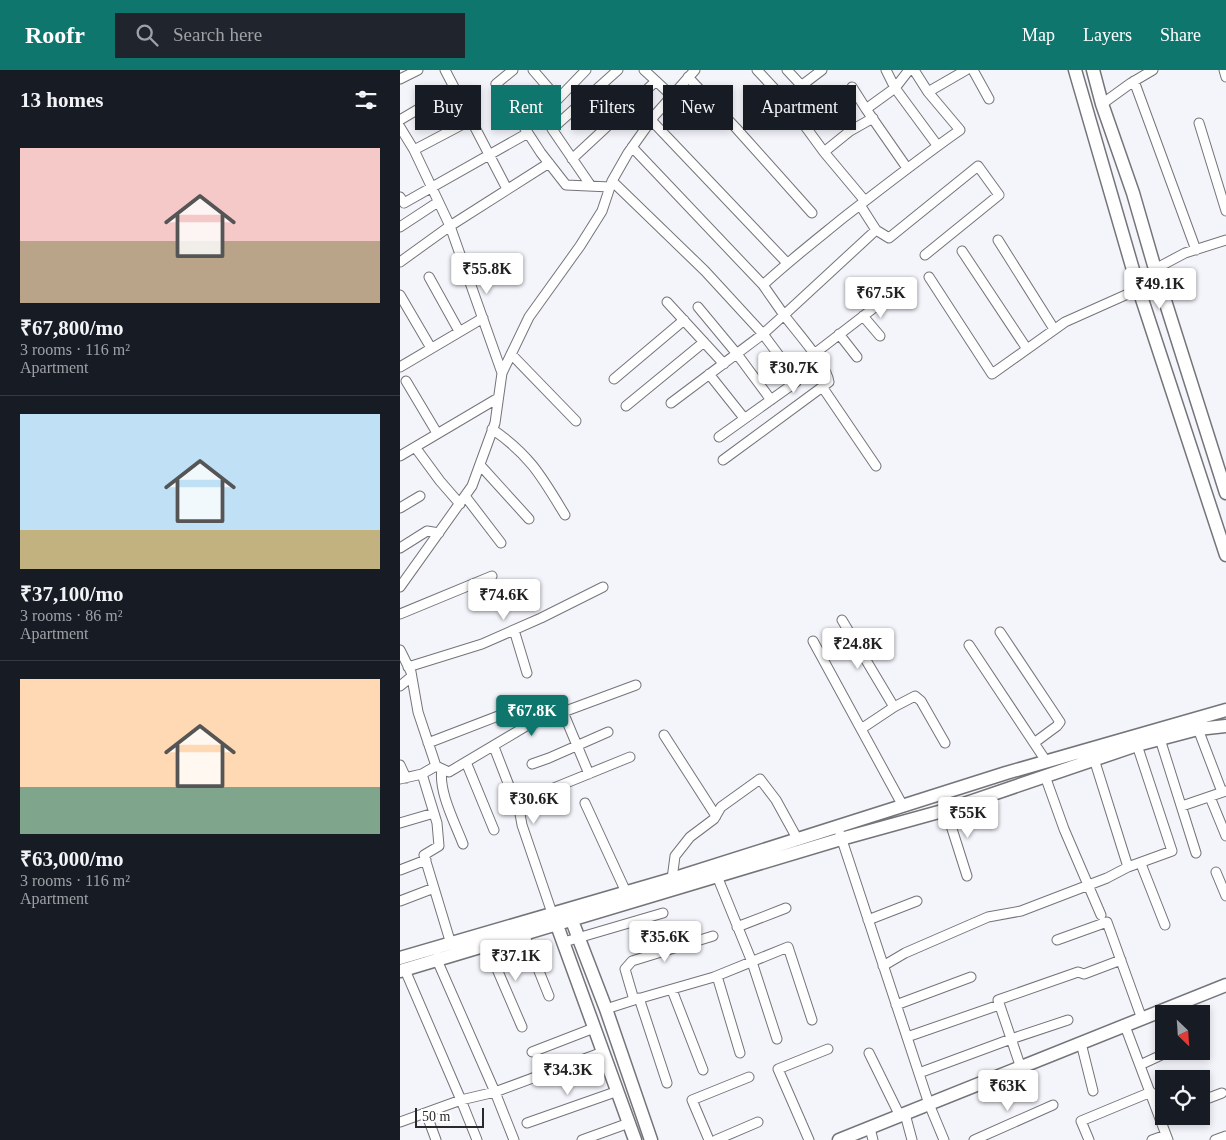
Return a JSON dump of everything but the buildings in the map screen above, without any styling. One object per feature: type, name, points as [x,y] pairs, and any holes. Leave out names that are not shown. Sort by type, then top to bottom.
[{"type":"street","points":[[400,79],[418,70]]},
{"type":"street","points":[[445,70],[452,85]]},
{"type":"street","points":[[533,70],[558,98],[583,71]]},
{"type":"street","points":[[591,186],[552,130],[618,70]]},
{"type":"street","points":[[644,70],[663,88]]},
{"type":"street","points":[[757,70],[771,85]]},
{"type":"street","points":[[787,70],[801,85],[822,70]]},
{"type":"street","points":[[886,70],[895,88],[938,146]]},
{"type":"street","points":[[866,109],[895,88],[909,70]]},
{"type":"street","points":[[763,285],[787,263],[907,168],[960,130],[928,92],[914,70]]},
{"type":"street","points":[[928,92],[966,70]]},
{"type":"street","points":[[974,70],[989,99]]},
{"type":"street","points":[[1075,70],[1138,287],[1226,556]]},
{"type":"street","points":[[1093,70],[1102,104],[1133,193],[1226,493]]},
{"type":"street","points":[[1102,104],[1153,70]]},
{"type":"street","points":[[1224,70],[1226,76]]},
{"type":"street","points":[[510,71],[496,84],[528,133],[566,185],[591,186],[611,184],[698,264],[763,334],[796,380],[796,382],[719,437]]},
{"type":"street","points":[[681,85],[691,73],[736,128],[812,213]]},
{"type":"street","points":[[572,159],[656,81]]},
{"type":"street","points":[[1134,81],[1196,250]]},
{"type":"street","points":[[856,93],[907,168]]},
{"type":"street","points":[[653,118],[663,106]]},
{"type":"street","points":[[400,120],[415,111]]},
{"type":"street","points":[[824,152],[850,131],[872,118]]},
{"type":"street","points":[[653,122],[787,263]]},
{"type":"street","points":[[1199,123],[1226,210]]},
{"type":"street","points":[[414,150],[452,130]]},
{"type":"street","points":[[476,130],[507,189]]},
{"type":"street","points":[[400,587],[472,486],[492,429],[502,373],[511,354],[529,317],[580,246],[602,211],[611,184],[644,130]]},
{"type":"street","points":[[808,130],[863,203],[876,230],[889,238],[978,166],[998,195],[924,255]]},
{"type":"street","points":[[401,131],[414,150],[450,226],[502,373]]},
{"type":"street","points":[[402,203],[528,133]]},
{"type":"street","points":[[632,147],[763,285],[830,379],[828,385],[723,460]]},
{"type":"street","points":[[400,262],[450,226],[549,163]]},
{"type":"street","points":[[400,227],[438,202]]},
{"type":"street","points":[[671,403],[763,334],[876,230]]},
{"type":"street","points":[[998,240],[1054,329]]},
{"type":"street","points":[[930,277],[992,374],[1065,322],[1130,293],[1155,269],[1185,253],[1226,240]]},
{"type":"street","points":[[962,251],[1027,349]]},
{"type":"street","points":[[429,277],[459,331]]},
{"type":"street","points":[[400,295],[431,348]]},
{"type":"street","points":[[814,354],[888,296]]},
{"type":"street","points":[[668,302],[724,364]]},
{"type":"street","points":[[698,307],[737,354],[771,400]]},
{"type":"street","points":[[863,316],[880,336]]},
{"type":"street","points":[[402,362],[431,348],[483,318]]},
{"type":"street","points":[[614,379],[684,320]]},
{"type":"street","points":[[839,334],[858,357]]},
{"type":"street","points":[[626,406],[704,342]]},
{"type":"street","points":[[511,354],[576,421]]},
{"type":"street","points":[[710,374],[744,418]]},
{"type":"street","points":[[406,382],[437,433]]},
{"type":"street","points":[[823,388],[876,466]]},
{"type":"street","points":[[400,456],[498,398]]},
{"type":"street","points":[[492,429],[524,454],[546,483],[565,515]]},
{"type":"street","points":[[415,447],[440,481],[462,500],[501,543]]},
{"type":"street","points":[[480,465],[529,519]]},
{"type":"street","points":[[400,508],[420,496]]},
{"type":"street","points":[[400,548],[427,531],[439,533]]},
{"type":"street","points":[[400,614],[492,576]]},
{"type":"street","points":[[408,667],[482,644],[541,618],[603,587]]},
{"type":"street","points":[[842,620],[894,707]]},
{"type":"street","points":[[514,630],[527,673]]},
{"type":"street","points":[[1000,632],[1060,722],[1058,726],[1034,743]]},
{"type":"street","points":[[813,641],[903,806]]},
{"type":"street","points":[[969,645],[1046,761]]},
{"type":"street","points":[[400,650],[408,667],[418,712],[428,743],[439,767],[444,793],[463,844]]},
{"type":"street","points":[[400,686],[411,677]]},
{"type":"street","points":[[400,765],[403,778],[422,774],[439,767],[449,772],[494,747],[528,725],[636,685]]},
{"type":"street","points":[[861,729],[912,696],[918,697],[945,744]]},
{"type":"street","points":[[428,743],[519,708]]},
{"type":"street","points":[[477,1140],[402,966],[443,950],[554,918],[717,876],[839,833],[903,806],[1046,761],[1226,710]]},
{"type":"street","points":[[563,712],[589,774]]},
{"type":"street","points":[[570,914],[626,892],[798,840],[946,810],[1137,745],[1198,729],[1226,726]]},
{"type":"street","points":[[1182,806],[1224,792],[1198,729]]},
{"type":"street","points":[[532,764],[608,732]]},
{"type":"street","points":[[664,734],[716,816]]},
{"type":"street","points":[[1160,739],[1196,853]]},
{"type":"street","points":[[883,966],[905,954],[988,917],[1021,911],[1172,851],[1137,745]]},
{"type":"street","points":[[494,747],[520,814],[522,825],[554,918],[636,1140]]},
{"type":"street","points":[[544,792],[630,757]]},
{"type":"street","points":[[1094,759],[1128,867]]},
{"type":"street","points":[[466,762],[494,830]]},
{"type":"street","points":[[422,774],[437,823],[439,846],[424,855],[434,888],[443,950],[514,1140]]},
{"type":"street","points":[[1045,776],[1064,829],[1101,915]]},
{"type":"street","points":[[672,879],[675,856],[690,837],[714,819],[721,807],[760,778],[776,800],[798,840]]},
{"type":"street","points":[[1210,797],[1226,836]]},
{"type":"street","points":[[585,803],[626,892]]},
{"type":"street","points":[[946,810],[967,876]]},
{"type":"street","points":[[400,823],[434,813]]},
{"type":"street","points":[[839,833],[929,1104],[944,1140]]},
{"type":"street","points":[[400,870],[426,860]]},
{"type":"street","points":[[1140,864],[1165,925]]},
{"type":"street","points":[[1216,872],[1226,896]]},
{"type":"street","points":[[717,876],[752,962],[777,1039]]},
{"type":"street","points":[[400,900],[434,888]]},
{"type":"street","points":[[868,920],[917,901]]},
{"type":"street","points":[[737,927],[786,908]]},
{"type":"street","points":[[564,942],[663,913]]},
{"type":"street","points":[[570,914],[580,937],[651,1140]]},
{"type":"street","points":[[443,950],[487,946],[524,934],[554,918]]},
{"type":"street","points":[[1057,940],[1107,922],[1142,1019]]},
{"type":"street","points":[[524,934],[548,996]]},
{"type":"street","points":[[667,1083],[625,969],[632,961],[713,936]]},
{"type":"street","points":[[487,946],[522,1027]]},
{"type":"street","points":[[606,1010],[636,999],[717,976],[788,947],[812,1020]]},
{"type":"street","points":[[1021,1068],[998,1000],[1078,972],[1084,974],[1121,960]]},
{"type":"street","points":[[717,976],[740,1053]]},
{"type":"street","points":[[896,1005],[971,977]]},
{"type":"street","points":[[1191,1005],[1226,986]]},
{"type":"street","points":[[672,990],[704,1070]]},
{"type":"street","points":[[907,1037],[999,1005]]},
{"type":"street","points":[[839,1140],[871,1134],[902,1115],[1142,1019],[1155,1016]]},
{"type":"street","points":[[919,1073],[1011,1038],[1068,1020]]},
{"type":"street","points":[[1125,1026],[1155,1101]]},
{"type":"street","points":[[532,1052],[594,1028]]},
{"type":"street","points":[[1081,1043],[1091,1075],[1093,1091]]},
{"type":"street","points":[[809,1140],[778,1069],[828,1049]]},
{"type":"street","points":[[400,1122],[461,1100],[495,1092],[603,1052]]},
{"type":"street","points":[[869,1053],[902,1115],[912,1140]]},
{"type":"street","points":[[1140,1065],[1155,1058]]},
{"type":"street","points":[[709,1140],[692,1100],[749,1077]]},
{"type":"street","points":[[526,1123],[618,1091]]},
{"type":"street","points":[[1089,1140],[1082,1121],[1151,1092]]},
{"type":"street","points":[[1210,1098],[1222,1093]]},
{"type":"street","points":[[974,1140],[1052,1105]]},
{"type":"street","points":[[426,1113],[436,1140]]},
{"type":"street","points":[[716,1140],[758,1122]]},
{"type":"street","points":[[582,1140],[629,1123]]},
{"type":"street","points":[[1215,1140],[1226,1136]]},
{"type":"street","points":[[1152,1140],[1167,1137]]}]
